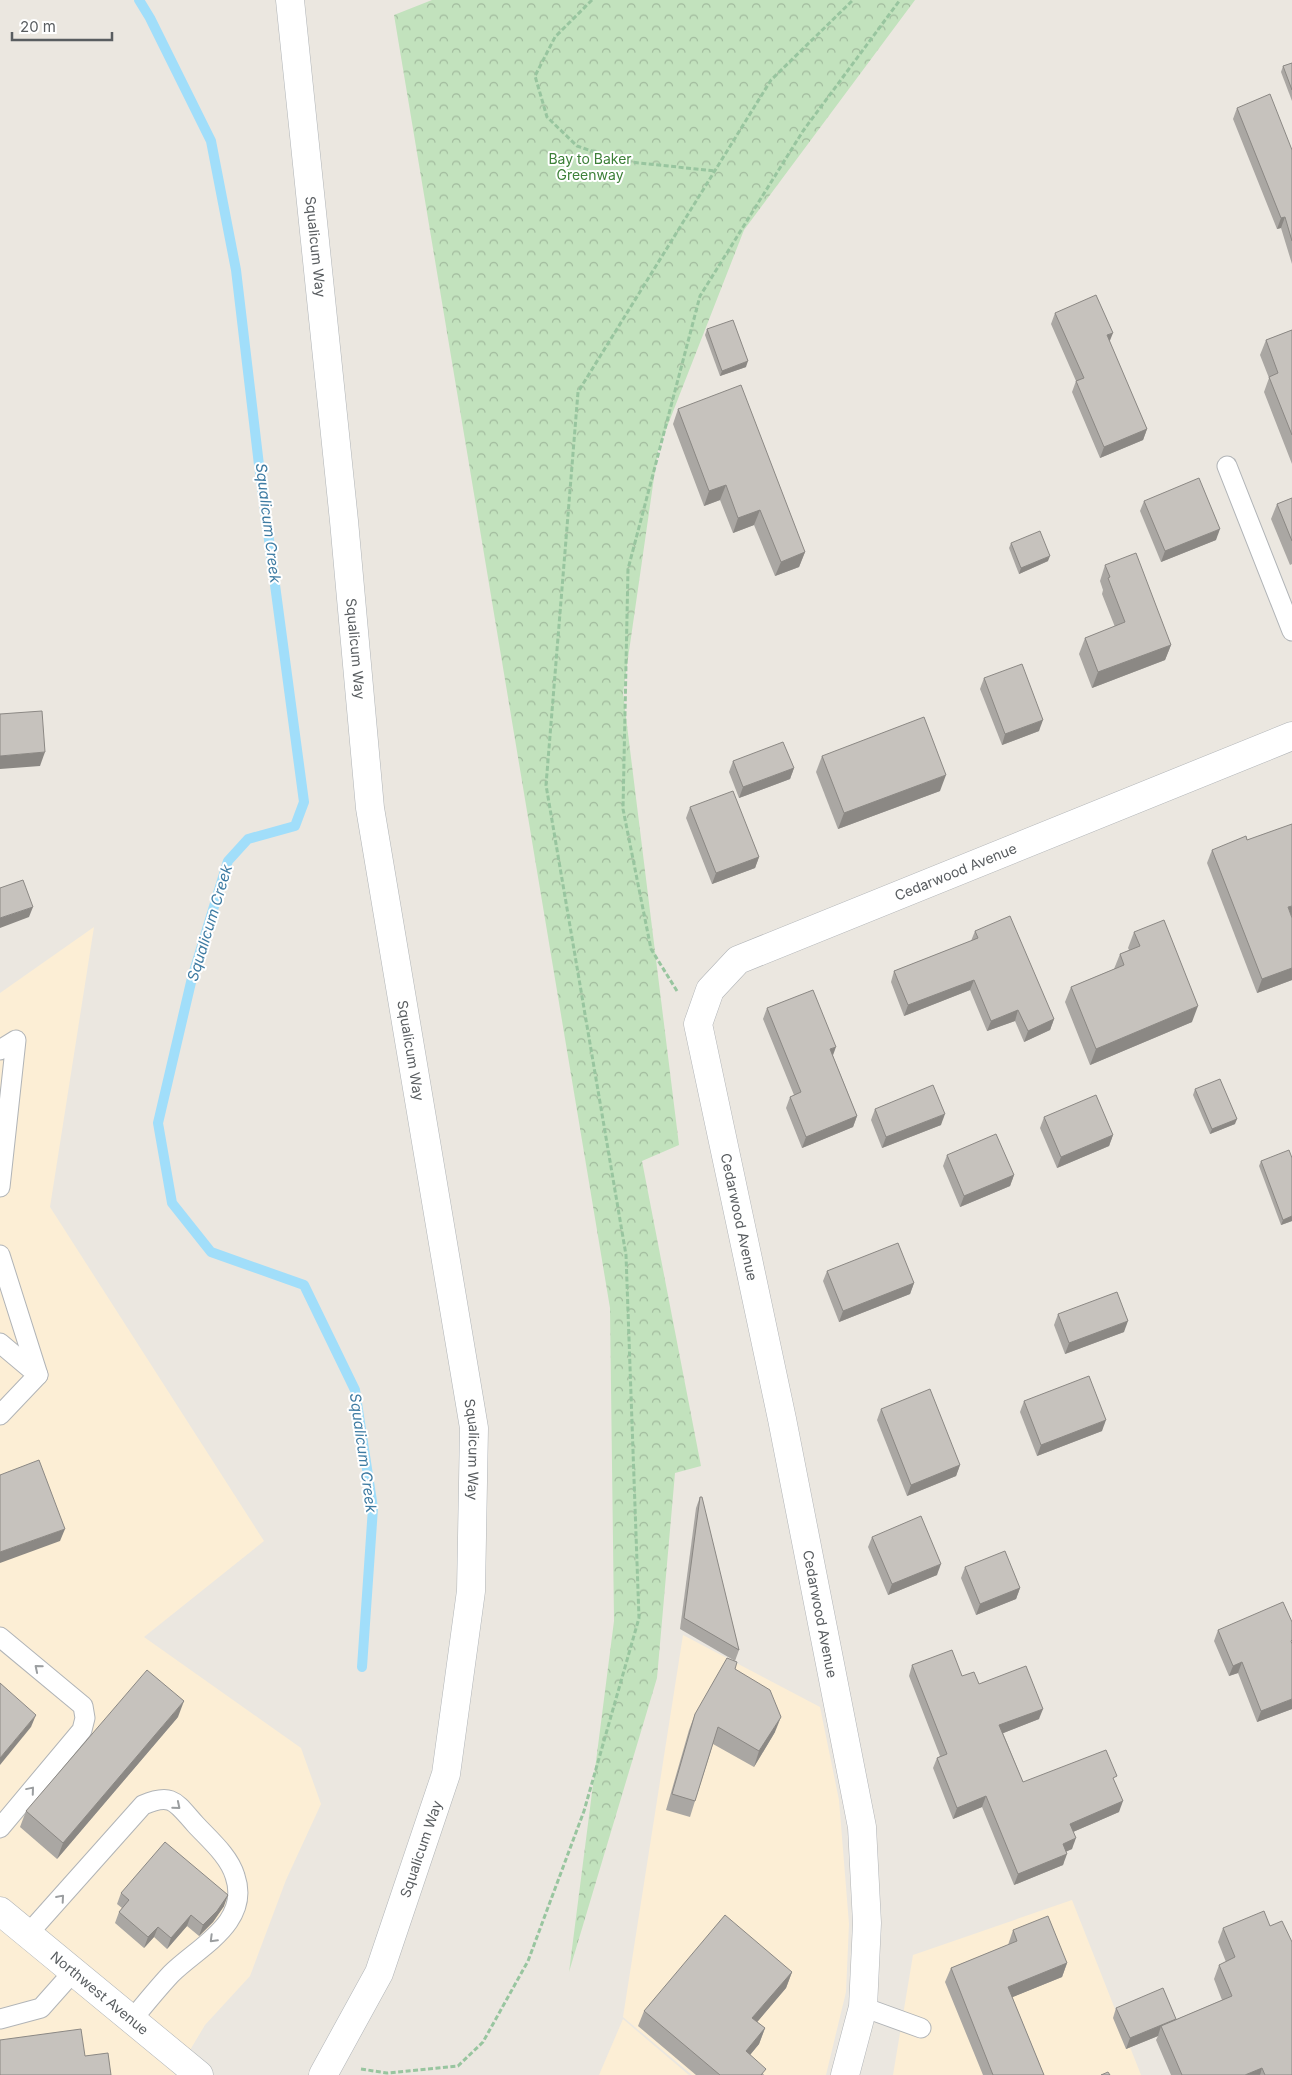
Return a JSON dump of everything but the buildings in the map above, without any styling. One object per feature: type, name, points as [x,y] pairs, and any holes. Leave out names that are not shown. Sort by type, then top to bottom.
[{"type":"street","name":"Squalicum Way","points":[[290,0],[344,522],[370,808],[474,1428],[471,1591],[446,1774],[379,1973],[326,2069]]},
{"type":"street","name":"Cedarwood Avenue","points":[[845,2075],[863,2007],[867,1923],[862,1827],[782,1419],[698,1024],[710,990],[738,960],[1292,736]]},
{"type":"street","name":"Northwest Avenue","points":[[0,1911],[131,2021],[199,2075]]},
{"type":"lane","points":[[1227,466],[1292,631]]},
{"type":"lane","points":[[0,1050],[16,1040],[0,1187]]},
{"type":"lane","points":[[0,1255],[38,1375]]},
{"type":"lane","points":[[0,1343],[38,1375]]},
{"type":"lane","points":[[0,1415],[38,1375]]},
{"type":"lane","points":[[0,1636],[83,1706],[85,1718],[82,1730],[0,1828]]},
{"type":"lane","points":[[28,1934],[143,1805],[159,1798],[175,1802],[228,1860],[236,1876],[238,1894],[234,1911],[216,1938],[172,1974],[131,2021]]},
{"type":"lane","points":[[0,2019],[41,2008],[73,1972]]},
{"type":"lane","points":[[863,2007],[920,2028]]},
{"type":"path","points":[[592,0],[555,37],[534,76],[548,117],[578,146],[621,161],[715,171]]},
{"type":"path","points":[[326,2069],[387,2074],[458,2066],[483,2042],[528,1961],[584,1811],[639,1618],[626,1256],[546,785],[578,392],[771,80],[853,0]]},
{"type":"path","points":[[698,1024],[650,949],[623,809],[628,569],[700,296],[803,131],[900,0]]},
{"type":"shaded area","points":[[94,927],[50,1207],[264,1541],[144,1637],[301,1748],[321,1804],[286,1880],[250,1976],[205,2025],[175,2075],[0,2075],[0,993]]},
{"type":"shaded area","points":[[683,1635],[820,1707],[839,1800],[849,1924],[846,1992],[826,2075],[692,2075],[623,2017]]},
{"type":"shaded area","points":[[1072,1900],[1141,2075],[893,2075],[913,1955]]},
{"type":"shaded area","points":[[623,2019],[689,2075],[599,2075]]},
{"type":"green space","name":"Bay to Baker Greenway","points":[[432,0],[915,0],[744,230],[658,450],[623,693],[679,1145],[642,1161],[701,1466],[675,1473],[657,1678],[569,1972],[614,1621],[610,1308],[394,15]]},
{"type":"waterway","name":"Squalicum Creek","points":[[139,0],[150,18],[211,141],[236,270],[259,465],[304,802],[295,826],[248,839],[228,861],[192,978],[158,1123],[172,1203],[211,1252],[304,1285],[355,1390],[373,1508],[362,1667]]}]
